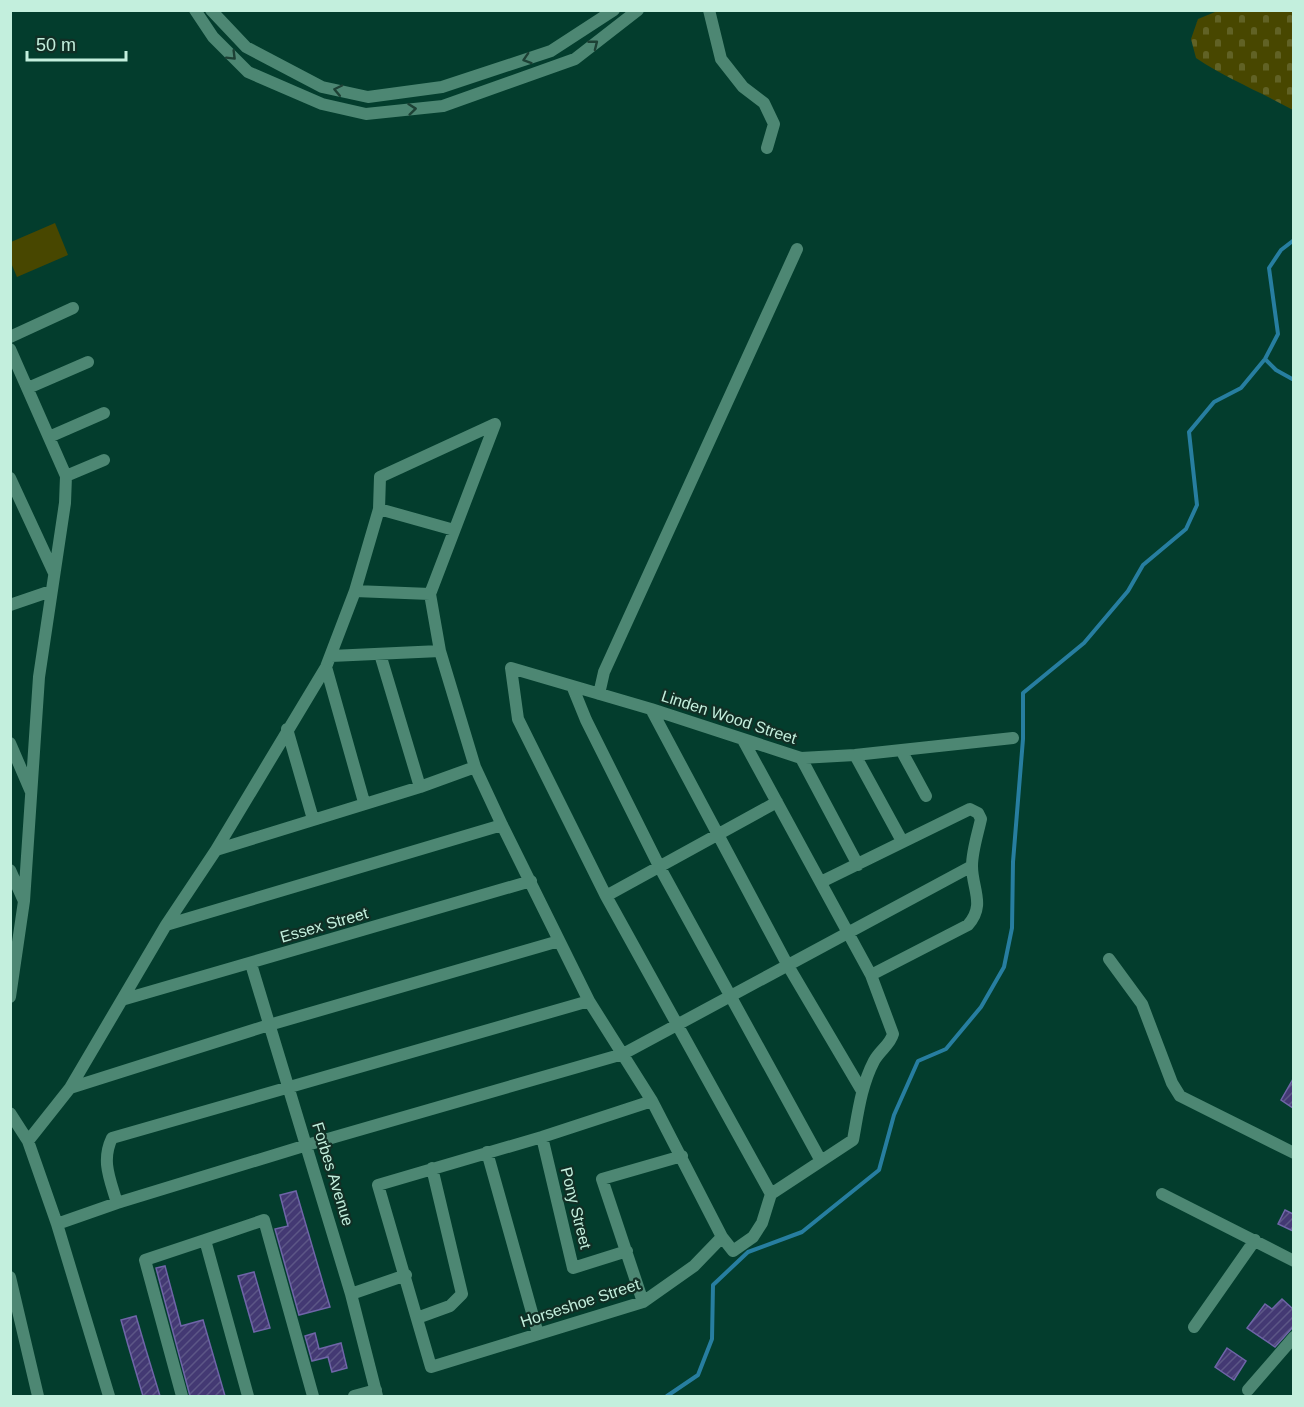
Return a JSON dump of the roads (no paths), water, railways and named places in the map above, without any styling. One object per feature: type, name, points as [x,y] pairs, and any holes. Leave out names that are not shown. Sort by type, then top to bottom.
[{"type":"street","points":[[195,10],[213,37],[248,72],[322,104],[366,114],[443,106],[575,59],[638,10]]},
{"type":"street","points":[[211,10],[246,47],[322,87],[368,97],[442,87],[551,51],[614,10]]},
{"type":"street","points":[[709,10],[721,59],[743,87],[764,103],[774,124],[767,148]]},
{"type":"street","points":[[366,114],[368,97]]},
{"type":"street","points":[[599,694],[604,672],[797,249]]},
{"type":"street","points":[[10,337],[73,308]]},
{"type":"street","points":[[10,349],[66,476],[65,503],[39,677],[24,901],[10,997]]},
{"type":"street","points":[[28,388],[88,362]]},
{"type":"street","points":[[49,436],[104,413]]},
{"type":"street","points":[[28,1141],[70,1088],[125,999],[166,925],[216,850],[329,662],[355,591],[379,509],[380,477],[495,424],[430,594],[440,651],[475,767],[502,825],[589,1001],[652,1101],[722,1238],[733,1251],[753,1237],[762,1223],[771,1194],[853,1140],[862,1091],[874,1062],[891,1042],[893,1034],[871,975],[846,933],[821,882],[743,740]]},
{"type":"street","points":[[66,476],[104,460]]},
{"type":"street","points":[[10,478],[54,573]]},
{"type":"street","points":[[379,509],[454,530]]},
{"type":"street","points":[[10,605],[51,591]]},
{"type":"street","points":[[355,591],[430,594]]},
{"type":"street","points":[[329,662],[380,654],[440,651]]},
{"type":"street","points":[[380,654],[420,787]]},
{"type":"street","points":[[329,662],[364,802]]},
{"type":"street","name":"Linden Wood Street","points":[[606,896],[518,719],[511,668],[651,709],[801,758],[855,755],[1013,738]]},
{"type":"street","points":[[573,688],[586,720],[659,866],[821,1161]]},
{"type":"street","points":[[651,709],[787,964],[862,1091]]},
{"type":"street","points":[[287,729],[312,819]]},
{"type":"street","points":[[10,743],[32,796]]},
{"type":"street","points":[[901,750],[926,796]]},
{"type":"street","points":[[855,755],[902,841]]},
{"type":"street","points":[[801,758],[858,865]]},
{"type":"street","points":[[216,850],[364,802],[420,787],[475,767]]},
{"type":"street","points":[[771,1194],[606,896],[777,802]]},
{"type":"street","points":[[821,882],[970,810],[978,813],[981,819],[972,866],[979,906],[976,916],[968,925],[871,975]]},
{"type":"street","points":[[166,925],[502,825]]},
{"type":"street","points":[[57,1224],[117,1203],[307,1145],[623,1054],[972,866]]},
{"type":"street","points":[[10,870],[24,901]]},
{"type":"street","name":"Essex Street","points":[[125,999],[531,881]]},
{"type":"street","points":[[70,1088],[268,1025],[559,941]]},
{"type":"street","points":[[1109,959],[1142,1004],[1172,1083],[1180,1096],[1293,1153]]},
{"type":"street","name":"Forbes Avenue","points":[[251,964],[351,1294],[376,1393]]},
{"type":"street","points":[[117,1203],[106,1168],[105,1152],[112,1138],[589,1001]]},
{"type":"street","points":[[432,1168],[463,1293],[450,1306],[417,1318],[378,1185],[432,1168],[542,1137],[652,1101]]},
{"type":"street","points":[[10,1113],[28,1141],[57,1224],[109,1396]]},
{"type":"street","name":"Pony Street","points":[[542,1137],[573,1268],[627,1251]]},
{"type":"street","points":[[487,1152],[538,1334]]},
{"type":"street","points":[[643,1302],[602,1179],[682,1156]]},
{"type":"street","points":[[1162,1194],[1255,1240],[1293,1262]]},
{"type":"street","points":[[182,1396],[145,1260],[264,1220],[314,1396]]},
{"type":"street","name":"Horseshoe Street","points":[[417,1318],[431,1367],[643,1302],[694,1266],[722,1238]]},
{"type":"street","points":[[205,1240],[248,1396]]},
{"type":"street","points":[[1194,1327],[1255,1240]]},
{"type":"street","points":[[351,1294],[406,1275]]},
{"type":"street","points":[[10,1277],[38,1396]]},
{"type":"street","points":[[1248,1390],[1293,1337]]},
{"type":"street","points":[[354,1396],[376,1393]]},
{"type":"waterway","points":[[667,1396],[698,1375],[712,1339],[713,1285],[748,1252],[802,1232],[879,1170],[894,1115],[918,1061],[946,1049],[981,1007],[1004,967],[1012,928],[1013,862],[1023,739],[1023,693],[1084,643],[1128,591],[1143,565],[1186,529],[1197,505],[1189,432],[1214,402],[1241,388],[1265,359],[1278,334],[1269,268],[1281,250],[1294,240]]},
{"type":"waterway","points":[[1265,359],[1276,370],[1294,380]]}]
